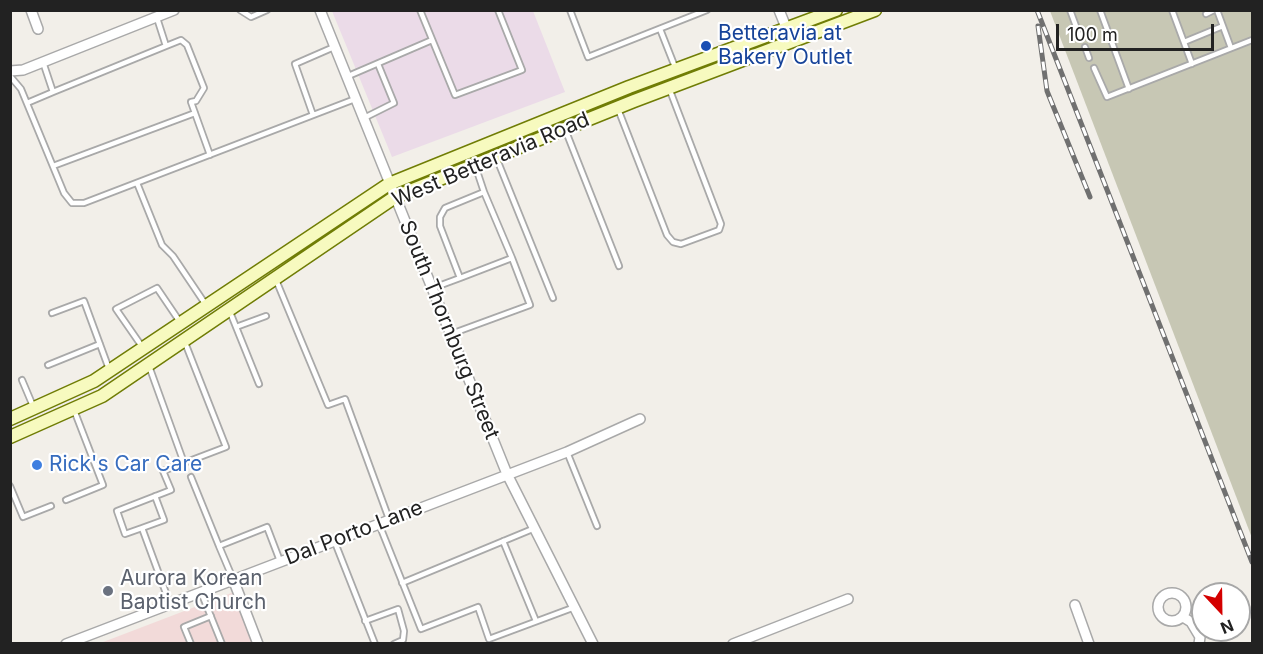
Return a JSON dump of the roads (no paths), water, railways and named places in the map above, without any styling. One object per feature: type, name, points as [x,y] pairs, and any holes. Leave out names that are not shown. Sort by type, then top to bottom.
[{"type":"main road","name":"West Betteravia Road","points":[[10,419],[82,388],[144,350],[389,184],[676,70],[836,10]]},
{"type":"main road","name":"West Betteravia Road","points":[[10,437],[74,410],[149,366],[395,197],[669,88],[875,10]]},
{"type":"street","points":[[31,10],[38,29]]},
{"type":"street","points":[[10,74],[174,10]]},
{"type":"street","name":"South Thornburg Street","points":[[320,10],[507,474],[592,644]]},
{"type":"street","points":[[779,10],[792,42]]},
{"type":"street","name":"Dal Porto Lane","points":[[66,644],[567,452],[640,419]]},
{"type":"street","points":[[233,579],[258,644]]},
{"type":"street","points":[[733,644],[848,599]]},
{"type":"street","points":[[1075,605],[1089,644]]},
{"type":"street","points":[[1183,617],[1191,622],[1200,637],[1199,644]]},
{"type":"lane","points":[[240,10],[251,17],[267,10]]},
{"type":"lane","points":[[420,10],[455,95],[522,70],[498,10]]},
{"type":"lane","points":[[570,10],[588,57],[707,10]]},
{"type":"lane","points":[[1070,10],[1080,37]]},
{"type":"lane","points":[[1100,10],[1129,89]]},
{"type":"lane","points":[[1172,10],[1192,64]]},
{"type":"lane","points":[[1206,14],[1215,10],[1231,48]]},
{"type":"lane","points":[[156,17],[166,45]]},
{"type":"lane","points":[[1177,24],[1185,21]]},
{"type":"lane","points":[[1184,42],[1223,26]]},
{"type":"lane","points":[[660,29],[676,70]]},
{"type":"lane","points":[[27,103],[181,40],[187,45],[204,88],[196,100],[191,102],[210,155]]},
{"type":"lane","points":[[346,77],[432,40]]},
{"type":"lane","points":[[1094,68],[1107,98],[1252,40]]},
{"type":"lane","points":[[313,116],[295,64],[334,47]]},
{"type":"lane","points":[[1085,47],[1089,57]]},
{"type":"lane","points":[[43,62],[53,92]]},
{"type":"lane","points":[[362,119],[394,103],[378,64]]},
{"type":"lane","points":[[10,74],[21,89],[64,194],[72,203],[84,203],[355,99]]},
{"type":"lane","points":[[618,108],[667,235],[673,242],[681,244],[719,230],[721,224],[669,88]]},
{"type":"lane","points":[[53,166],[195,113]]},
{"type":"lane","points":[[565,129],[619,266]]},
{"type":"lane","points":[[496,157],[554,298]]},
{"type":"lane","points":[[451,334],[530,305],[475,165]]},
{"type":"lane","points":[[137,183],[162,245],[174,256],[207,308]]},
{"type":"lane","points":[[460,278],[440,226],[440,217],[445,208],[484,192]]},
{"type":"lane","points":[[433,288],[512,258]]},
{"type":"lane","points":[[275,278],[328,405],[345,399],[389,519]]},
{"type":"lane","points":[[144,350],[116,309],[157,288],[182,325]]},
{"type":"lane","points":[[52,313],[84,301],[110,371]]},
{"type":"lane","points":[[229,310],[259,384]]},
{"type":"lane","points":[[236,327],[266,316]]},
{"type":"lane","points":[[155,496],[164,520],[125,534],[117,511],[155,496],[171,490],[163,471],[226,447],[184,340]]},
{"type":"lane","points":[[48,365],[100,344]]},
{"type":"lane","points":[[149,366],[184,463]]},
{"type":"lane","points":[[22,380],[34,409]]},
{"type":"lane","points":[[66,500],[103,485],[74,410]]},
{"type":"lane","points":[[567,452],[597,526]]},
{"type":"lane","points":[[191,477],[233,579]]},
{"type":"lane","points":[[10,486],[23,517],[51,506]]},
{"type":"lane","points":[[378,523],[421,629],[478,607],[489,639],[575,607]]},
{"type":"lane","points":[[219,546],[267,527],[280,561]]},
{"type":"lane","points":[[142,528],[170,604]]},
{"type":"lane","points":[[402,583],[536,528]]},
{"type":"lane","points":[[334,540],[375,644]]},
{"type":"lane","points":[[503,541],[536,621]]},
{"type":"lane","points":[[201,592],[222,644]]},
{"type":"lane","points":[[365,621],[398,609],[404,631],[403,640],[394,644]]},
{"type":"lane","points":[[191,644],[184,627],[211,616]]},
{"type":"railway","points":[[1037,10],[1252,562]]},
{"type":"railway","points":[[1038,26],[1047,91],[1090,197]]},
{"type":"place","name":"Betteravia at Bakery Outlet","points":[[706,46]]},
{"type":"place","name":"Rick's Car Care","points":[[37,465]]},
{"type":"place","name":"Aurora Korean Baptist Church","points":[[108,591]]}]
